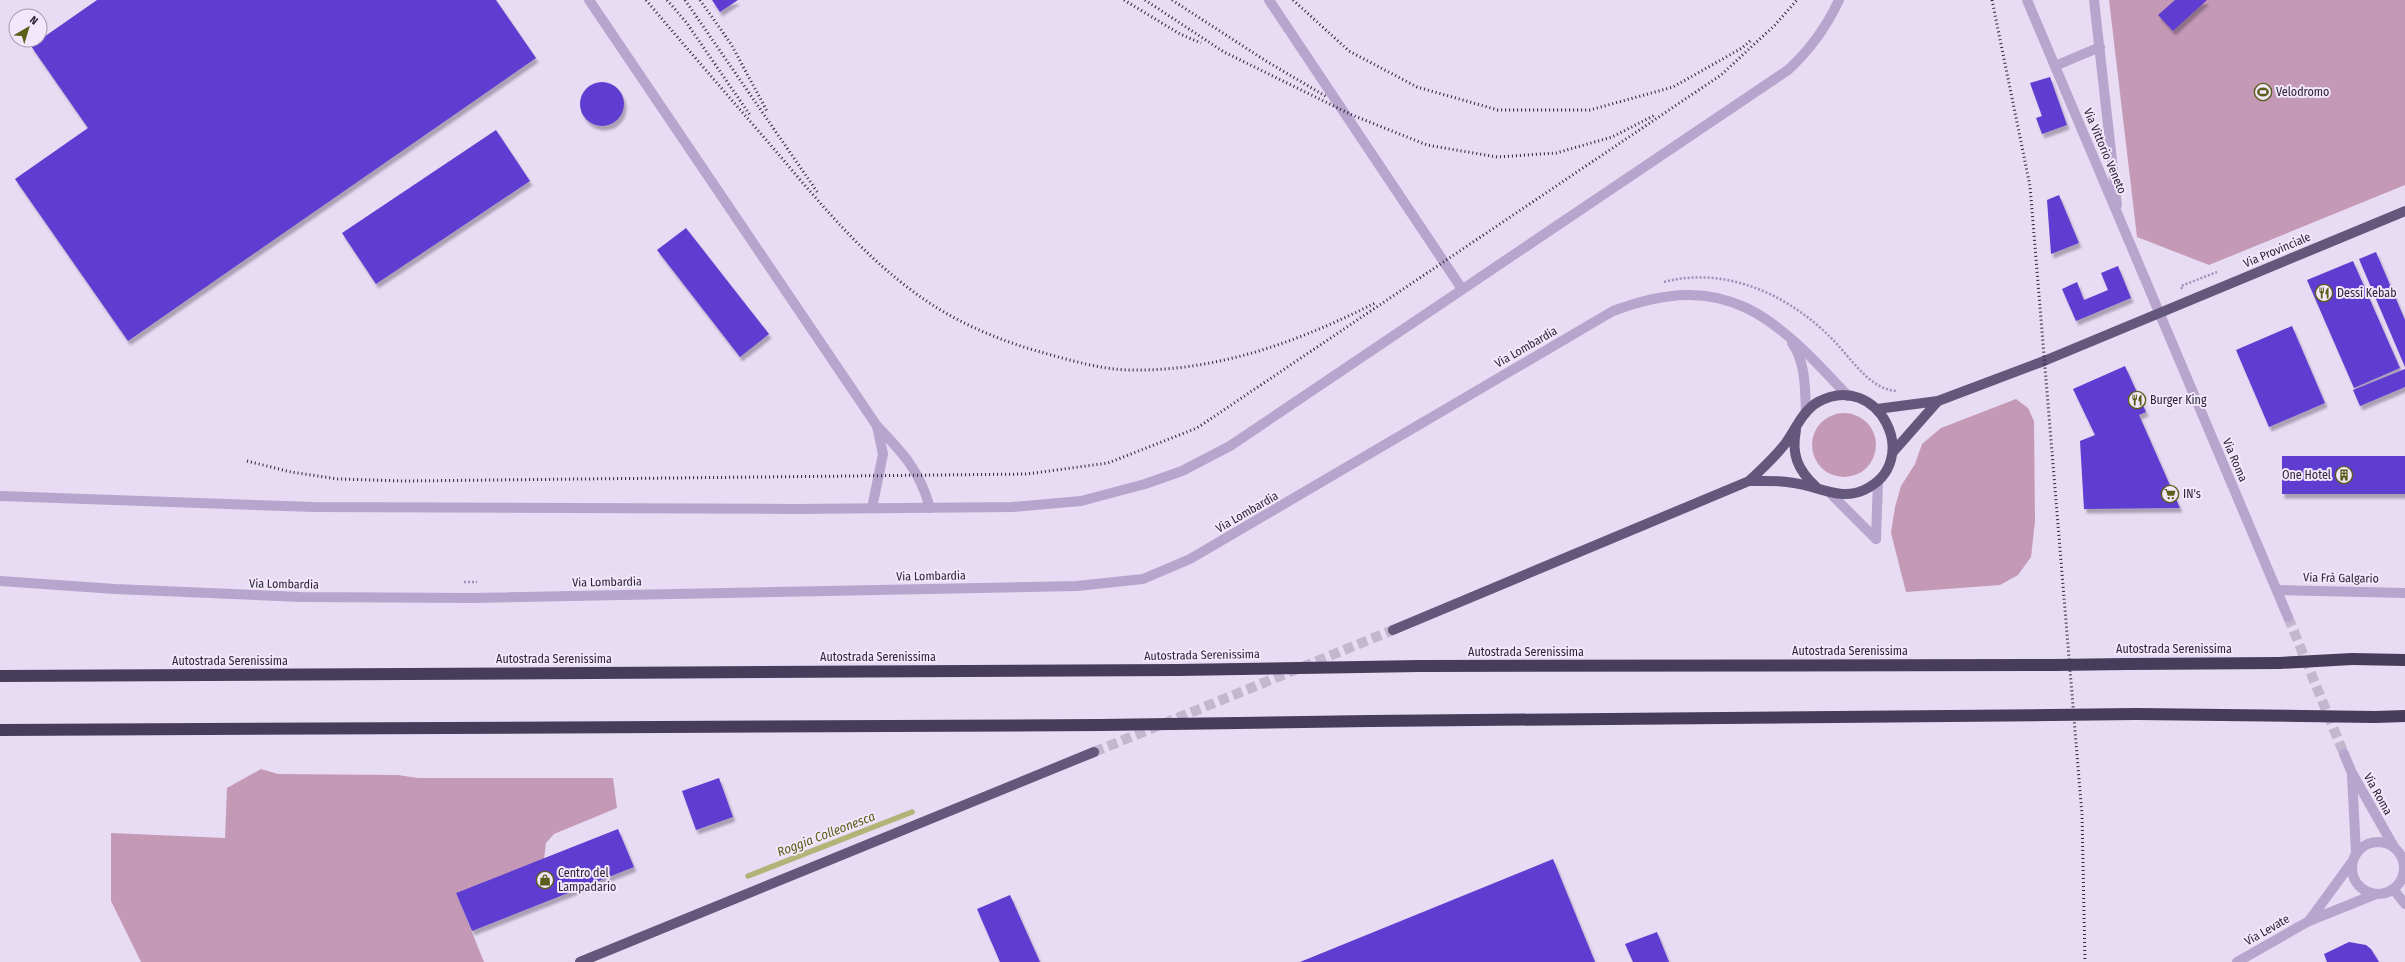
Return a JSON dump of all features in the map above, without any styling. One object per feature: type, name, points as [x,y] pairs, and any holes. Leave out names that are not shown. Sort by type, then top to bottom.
[{"type":"highway","name":"Autostrada Serenissima","points":[[0,676],[1178,670],[1420,666],[2053,665],[2279,663],[2352,660],[2405,660]]},
{"type":"highway","points":[[0,730],[1102,725],[2136,714],[2375,717],[2405,716]]},
{"type":"main road","name":"Via Provinciale","points":[[1938,401],[2035,365],[2405,211]]},
{"type":"main road","points":[[1392,630],[1749,482],[1776,480],[1816,487],[1831,494],[1848,495],[1864,490],[1878,480],[1888,467],[1893,452],[1892,436],[1887,421],[1877,408],[1864,400],[1848,396],[1832,397],[1818,402],[1806,412],[1797,427],[1774,457],[1749,482]]},
{"type":"main road","points":[[1877,408],[1938,401]]},
{"type":"main road","points":[[1893,452],[1938,401]]},
{"type":"main road","points":[[1797,427],[1794,443],[1796,460],[1804,475],[1816,487]]},
{"type":"main road","points":[[580,962],[1094,752]]},
{"type":"street","points":[[589,0],[877,426],[907,458],[924,486],[930,508]]},
{"type":"street","points":[[1270,0],[1462,289]]},
{"type":"street","points":[[0,496],[314,507],[930,508],[1012,507],[1081,501],[1145,484],[1182,471],[1230,446],[1788,70],[1817,40],[1830,20],[1838,0]]},
{"type":"street","name":"Via Vittorio Veneto","points":[[2027,0],[2159,313]]},
{"type":"street","points":[[2094,0],[2118,216]]},
{"type":"street","points":[[2055,66],[2100,47]]},
{"type":"street","name":"Via Lombardia","points":[[0,581],[265,597],[456,598],[1069,586],[1125,582],[1150,577],[1190,559],[1613,311],[1654,297],[1680,294],[1708,296],[1740,304],[1758,313],[1780,330],[1848,396]]},
{"type":"street","name":"Via Roma","points":[[2159,313],[2288,617]]},
{"type":"street","name":"Via Lombardia","points":[[1780,330],[1793,345],[1801,362],[1806,412]]},
{"type":"street","points":[[872,508],[883,454],[877,426]]},
{"type":"street","points":[[1831,494],[1876,539],[1878,480]]},
{"type":"street","name":"Via Frà Galgario","points":[[2277,590],[2405,593]]},
{"type":"street","name":"Via Roma","points":[[2344,754],[2352,773],[2399,851]]},
{"type":"street","name":"Via Roma","points":[[2352,773],[2354,858]]},
{"type":"street","points":[[2399,885],[2376,894],[2362,889],[2356,882],[2352,871],[2354,858],[2365,845],[2374,842],[2385,843],[2399,851],[2404,867],[2399,885],[2405,904]]},
{"type":"street","name":"Via Levate","points":[[2309,920],[2354,858]]},
{"type":"street","name":"Via Levate","points":[[2237,962],[2309,920],[2376,894]]},
{"type":"shaded area","name":"Velodromo","points":[[2109,0],[2405,0],[2405,185],[2209,265],[2137,237]]},
{"type":"shaded area","points":[[2016,399],[2028,408],[2034,421],[2035,521],[2031,557],[2018,575],[2000,585],[1906,592],[1891,533],[1895,507],[1901,486],[1915,464],[1922,444],[1941,428]]},
{"type":"shaded area","points":[[1838,413],[1850,413],[1867,422],[1874,433],[1876,445],[1874,457],[1867,468],[1850,477],[1838,477],[1826,472],[1817,463],[1812,451],[1812,439],[1817,427],[1826,418]]},
{"type":"shaded area","points":[[261,769],[278,774],[398,775],[418,778],[613,778],[617,808],[554,834],[546,843],[544,859],[456,893],[484,962],[141,962],[111,901],[111,833],[225,838],[227,788]]},
{"type":"building","points":[[97,0],[496,0],[536,58],[128,341],[15,179],[88,128],[32,48],[48,48],[48,34]]},
{"type":"building","points":[[712,0],[738,0],[720,12]]},
{"type":"building","points":[[2175,0],[2207,0],[2173,31],[2158,15]]},
{"type":"building","points":[[2050,77],[2067,125],[2042,134],[2036,118],[2042,116],[2030,83]]},
{"type":"building","points":[[598,82],[606,82],[618,88],[624,100],[624,108],[618,120],[606,126],[598,126],[586,120],[580,108],[580,100],[586,88]]},
{"type":"building","points":[[496,130],[530,181],[376,284],[342,233]]},
{"type":"building","points":[[2059,195],[2079,243],[2051,254],[2047,200]]},
{"type":"building","points":[[686,228],[769,334],[740,357],[657,250]]},
{"type":"building","points":[[2376,252],[2405,320],[2405,367],[2359,259]]},
{"type":"building","points":[[2353,261],[2400,368],[2354,388],[2307,280]]},
{"type":"building","points":[[2118,266],[2131,298],[2076,321],[2062,289],[2077,282],[2084,300],[2108,290],[2101,273]]},
{"type":"building","points":[[2292,326],[2325,403],[2269,427],[2236,350]]},
{"type":"building","points":[[2125,366],[2146,412],[2139,415],[2180,508],[2084,509],[2080,441],[2095,435],[2073,389]]},
{"type":"building","points":[[2405,369],[2405,387],[2360,406],[2353,390]]},
{"type":"building","name":"One Hotel","points":[[2282,456],[2405,456],[2405,494],[2282,494]]},
{"type":"building","points":[[719,778],[733,817],[696,830],[682,791]]},
{"type":"building","name":"Centro del Lampadario","points":[[618,829],[634,867],[472,931],[456,893]]},
{"type":"building","points":[[1553,859],[1595,962],[1300,962]]},
{"type":"building","points":[[1010,895],[1040,962],[1000,962],[977,909]]},
{"type":"building","points":[[1657,932],[1669,962],[1633,962],[1625,944]]},
{"type":"building","points":[[2349,942],[2366,945],[2371,949],[2379,962],[2327,962],[2324,954]]},
{"type":"waterway","name":"Roggia Colleonesca","points":[[748,876],[912,812]]},
{"type":"tunnel","points":[[2288,617],[2344,754]]},
{"type":"tunnel","points":[[1094,752],[1393,630]]},
{"type":"railway","points":[[646,0],[836,221],[887,271],[906,286],[936,307],[968,325],[1037,351],[1094,366],[1128,370],[1161,369],[1193,366],[1256,352],[1316,330],[1375,303]]},
{"type":"railway","points":[[667,0],[686,22],[750,115]]},
{"type":"railway","points":[[685,0],[818,193]]},
{"type":"railway","points":[[700,0],[731,44],[767,111]]},
{"type":"railway","points":[[1124,0],[1180,34],[1201,43]]},
{"type":"railway","points":[[1145,0],[1224,52],[1352,115],[1427,145],[1497,157],[1556,153],[1612,137],[1655,115]]},
{"type":"railway","points":[[1172,0],[1266,61],[1327,97]]},
{"type":"railway","points":[[1293,0],[1349,51],[1417,87],[1498,110],[1590,110],[1673,87],[1742,48],[1751,40]]},
{"type":"railway","points":[[247,461],[291,472],[338,479],[405,481],[1027,474],[1108,463],[1197,428],[1721,75],[1775,25],[1797,0]]},
{"type":"railway","points":[[1992,0],[2030,186],[2082,815],[2085,962]]},
{"type":"place","name":"Velodromo","points":[[2263,92]]},
{"type":"place","name":"Dessi Kebab","points":[[2324,293]]},
{"type":"place","name":"Burger King","points":[[2137,400]]},
{"type":"place","name":"One Hotel","points":[[2344,475]]},
{"type":"place","name":"IN's","points":[[2170,494]]},
{"type":"place","name":"Centro del Lampadario","points":[[545,880]]}]
